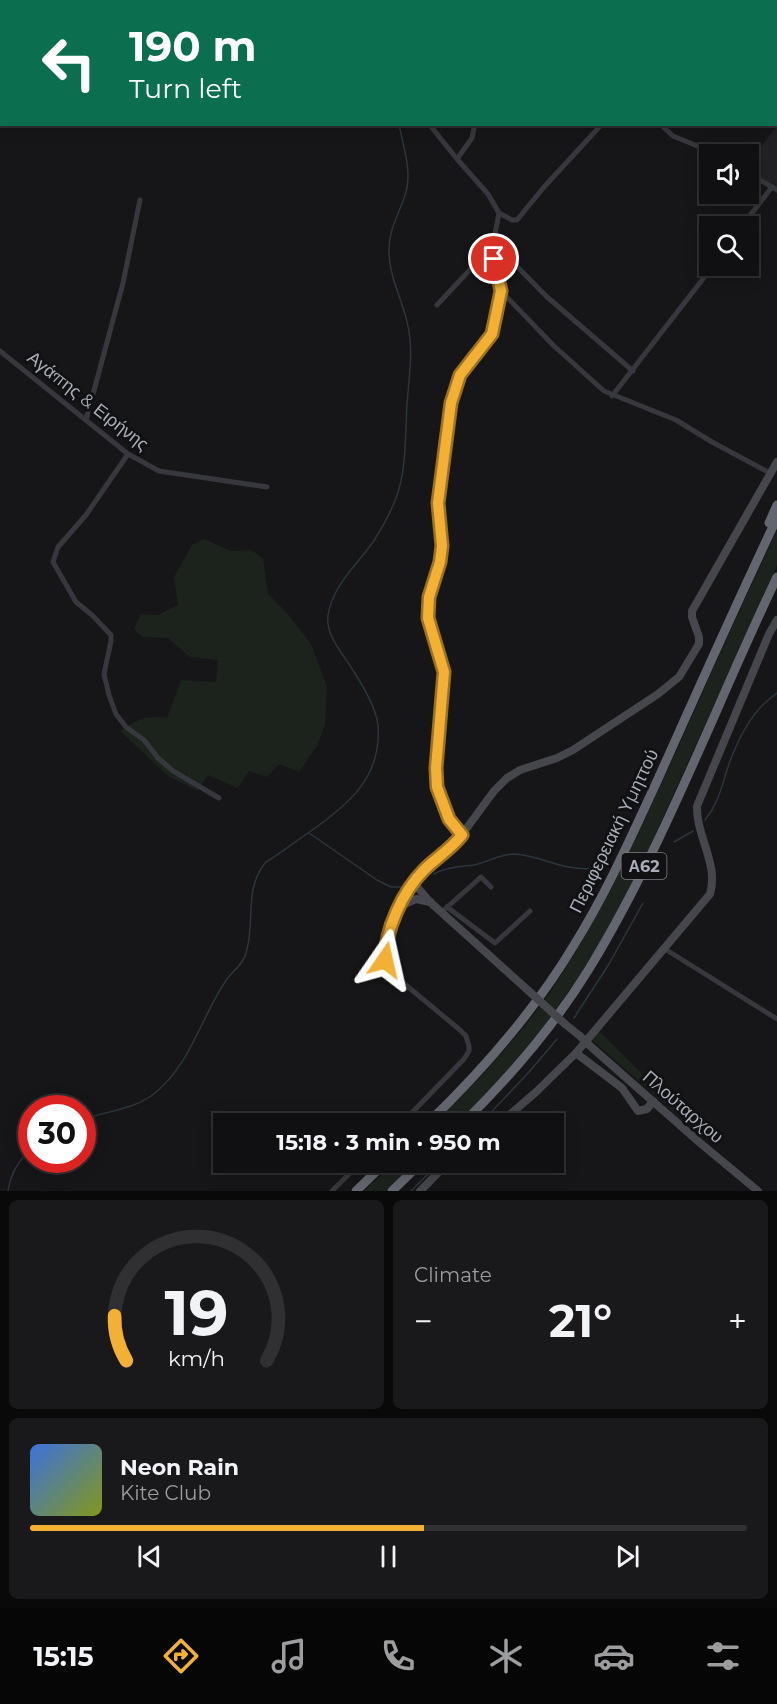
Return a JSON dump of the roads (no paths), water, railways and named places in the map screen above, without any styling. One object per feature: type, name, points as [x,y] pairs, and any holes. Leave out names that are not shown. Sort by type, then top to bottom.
[{"type":"highway","points":[[749,579],[760,544],[777,505]]},
{"type":"highway","name":"Περιφερειακή Υμηττού","points":[[438,1113],[516,1028],[556,975],[587,925],[621,859],[777,518]]},
{"type":"highway","name":"Α62","points":[[473,1113],[539,1040],[566,1004],[598,953],[624,907],[660,833],[777,577]]},
{"type":"highway","points":[[356,1191],[375,1173]]},
{"type":"highway","points":[[392,1191],[411,1173]]},
{"type":"street","points":[[431,126],[488,194],[499,213],[512,220],[517,220],[600,126]]},
{"type":"street","points":[[457,159],[472,138],[475,126]]},
{"type":"street","points":[[662,126],[673,136],[699,147]]},
{"type":"street","points":[[750,216],[774,188],[759,179]]},
{"type":"street","points":[[86,420],[123,283],[140,200]]},
{"type":"street","points":[[462,835],[449,819],[437,787],[436,768],[444,672],[428,618],[429,597],[440,562],[442,546],[438,503],[451,403],[460,375],[492,334],[501,291],[493,245],[499,213]]},
{"type":"street","points":[[437,305],[493,245]]},
{"type":"street","points":[[493,245],[497,246],[561,309],[633,371]]},
{"type":"street","points":[[612,396],[704,276]]},
{"type":"street","points":[[501,291],[595,385],[612,396],[676,420],[770,473]]},
{"type":"street","name":"Αγάπης & Ειρήνης","points":[[0,351],[128,454],[159,471],[267,487]]},
{"type":"street","points":[[128,454],[86,515],[58,547],[53,562],[76,602],[111,635],[105,674],[116,714],[126,727],[144,740],[158,758],[173,771],[219,798]]},
{"type":"street","points":[[411,1113],[464,1059],[469,1046],[466,1036],[460,1030],[395,976],[387,966],[385,953],[399,907],[410,885],[455,844],[494,791],[507,778],[520,770],[557,758],[573,750],[658,694],[679,677],[699,644],[692,611],[777,462]]},
{"type":"street","points":[[512,1113],[576,1053],[710,894],[712,874],[698,823],[698,806],[777,620]]},
{"type":"street","points":[[422,872],[420,880],[422,897]]},
{"type":"street","points":[[491,887],[481,877],[444,910],[495,943],[530,911]]},
{"type":"street","points":[[410,885],[418,888],[422,897]]},
{"type":"street","points":[[399,907],[422,897]]},
{"type":"street","name":"Πλούταρχου","points":[[422,897],[444,910],[565,1024],[758,1191]]},
{"type":"street","points":[[664,949],[777,1019]]},
{"type":"street","points":[[576,1053],[622,1088],[638,1111],[647,1108],[653,1101]]},
{"type":"street","points":[[332,1191],[350,1173]]},
{"type":"street","points":[[420,1191],[438,1173]]},
{"type":"waterway","points":[[96,1115],[143,1101],[164,1085],[175,1072],[193,1043],[216,996],[244,958],[249,941],[252,894],[259,872],[266,862],[325,821],[350,799],[369,774],[375,760],[378,743],[375,712],[369,697],[332,638],[328,615],[340,585],[373,542],[388,515],[400,487],[404,464],[410,342],[405,313],[393,279],[389,252],[392,228],[408,184],[406,158],[399,126]]},
{"type":"waterway","points":[[705,820],[718,797],[740,738],[756,713],[777,693]]},
{"type":"waterway","points":[[674,842],[693,831]]},
{"type":"waterway","points":[[309,833],[377,880],[391,887],[404,887]]},
{"type":"waterway","points":[[434,874],[514,854],[573,868],[596,868]]},
{"type":"waterway","points":[[574,1018],[609,964],[643,903]]},
{"type":"waterway","points":[[490,1113],[557,1039]]},
{"type":"waterway","points":[[8,1191],[18,1165]]},
{"type":"waterway","points":[[411,1191],[429,1173]]}]
